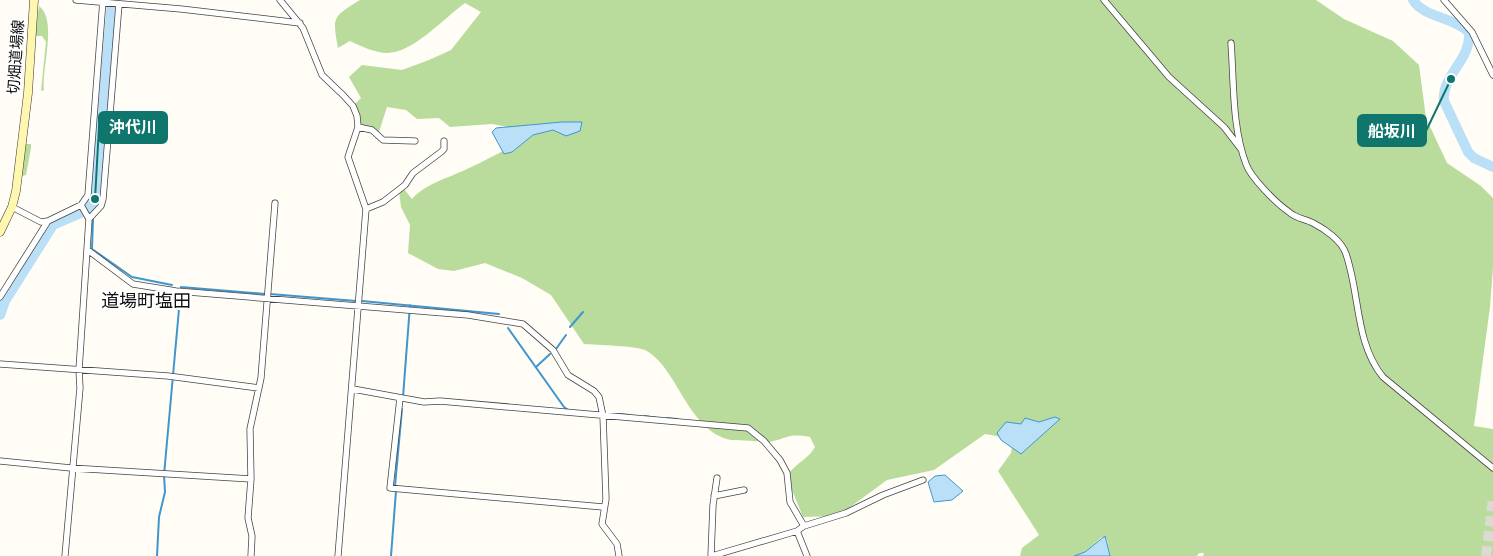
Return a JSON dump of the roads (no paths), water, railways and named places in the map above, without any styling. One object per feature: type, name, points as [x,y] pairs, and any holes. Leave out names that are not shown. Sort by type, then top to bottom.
[{"type":"main road","name":"切畑道場線","points":[[0,232],[12,207],[16,191],[28,93],[34,0]]},
{"type":"street","points":[[76,0],[102,1],[300,22]]},
{"type":"street","points":[[163,7],[164,0]]},
{"type":"street","points":[[280,0],[300,22],[322,75],[332,82],[353,106],[358,127],[348,157],[366,209],[353,389],[338,556]]},
{"type":"street","points":[[1104,0],[1169,77],[1224,127],[1243,152]]},
{"type":"street","points":[[1444,0],[1472,32],[1493,75]]},
{"type":"street","points":[[12,207],[41,222],[48,221],[81,205],[88,195],[102,1]]},
{"type":"street","points":[[89,219],[100,206],[102,199],[118,4]]},
{"type":"street","points":[[1231,43],[1238,134],[1246,166],[1262,186],[1290,213],[1327,232],[1346,252],[1373,364],[1383,377],[1493,468]]},
{"type":"street","points":[[358,127],[372,130],[383,140],[415,141]]},
{"type":"street","points":[[366,209],[383,202],[405,185],[413,173],[441,152],[444,148],[444,141]]},
{"type":"street","points":[[251,556],[252,536],[248,518],[251,479],[250,429],[259,388],[275,203]]},
{"type":"street","points":[[65,556],[71,468],[80,388],[79,370],[89,251],[89,219],[81,205]]},
{"type":"street","points":[[0,297],[48,221]]},
{"type":"street","points":[[89,251],[133,284],[176,291],[468,315],[523,324],[554,350],[568,375],[594,391],[598,397],[603,416],[606,499],[603,507],[602,524],[616,544],[619,556]]},
{"type":"street","points":[[0,364],[168,376],[259,388]]},
{"type":"street","points":[[353,389],[400,398],[748,428],[764,441],[780,460],[787,473],[790,502],[804,526]]},
{"type":"street","points":[[400,398],[390,488],[603,507]]},
{"type":"street","points":[[0,461],[71,468],[150,471],[251,479]]},
{"type":"street","points":[[717,478],[714,496],[712,556],[846,513],[883,495],[923,480]]},
{"type":"street","points":[[714,496],[744,490]]},
{"type":"street","points":[[797,530],[807,556]]},
{"type":"water","points":[[582,122],[580,131],[566,136],[553,130],[533,135],[512,152],[504,154],[492,132],[496,128]]},
{"type":"water","points":[[1055,417],[1060,419],[1021,454],[1001,440],[997,433],[1006,422],[1021,424],[1025,418],[1039,422]]},
{"type":"water","points":[[945,475],[963,491],[952,500],[934,502],[928,482],[935,476]]},
{"type":"water","points":[[1105,536],[1110,556],[1074,556],[1085,552]]},
{"type":"waterway","points":[[0,315],[5,301],[53,225],[88,210],[95,199],[112,0]]},
{"type":"waterway","points":[[1413,0],[1424,10],[1455,23],[1469,32],[1469,42],[1466,51],[1447,83],[1444,101],[1468,152],[1474,158],[1493,167]]},
{"type":"waterway","points":[[88,210],[91,215]]},
{"type":"waterway","points":[[93,219],[92,249],[132,277],[172,285]]},
{"type":"waterway","points":[[181,287],[265,294]]},
{"type":"waterway","points":[[157,556],[159,517],[165,492],[164,475],[181,287]]},
{"type":"waterway","points":[[270,294],[356,301]]},
{"type":"waterway","points":[[362,301],[499,314]]},
{"type":"waterway","points":[[403,397],[410,305]]},
{"type":"waterway","points":[[570,327],[583,312]]},
{"type":"waterway","points":[[508,328],[568,410]]},
{"type":"waterway","points":[[556,349],[566,335]]},
{"type":"waterway","points":[[536,367],[550,354]]},
{"type":"waterway","points":[[395,486],[402,409]]},
{"type":"waterway","points":[[618,414],[630,415]]},
{"type":"waterway","points":[[645,416],[657,418]]},
{"type":"waterway","points":[[667,418],[677,419]]},
{"type":"waterway","points":[[391,556],[396,491]]},
{"type":"tunnel","points":[[1486,556],[1493,499]]},
{"type":"place","name":"船坂川","points":[[1451,79]]},
{"type":"place","name":"沖代川","points":[[95,199]]},
{"type":"district","name":"道場町塩田","points":[[146,301]]}]
